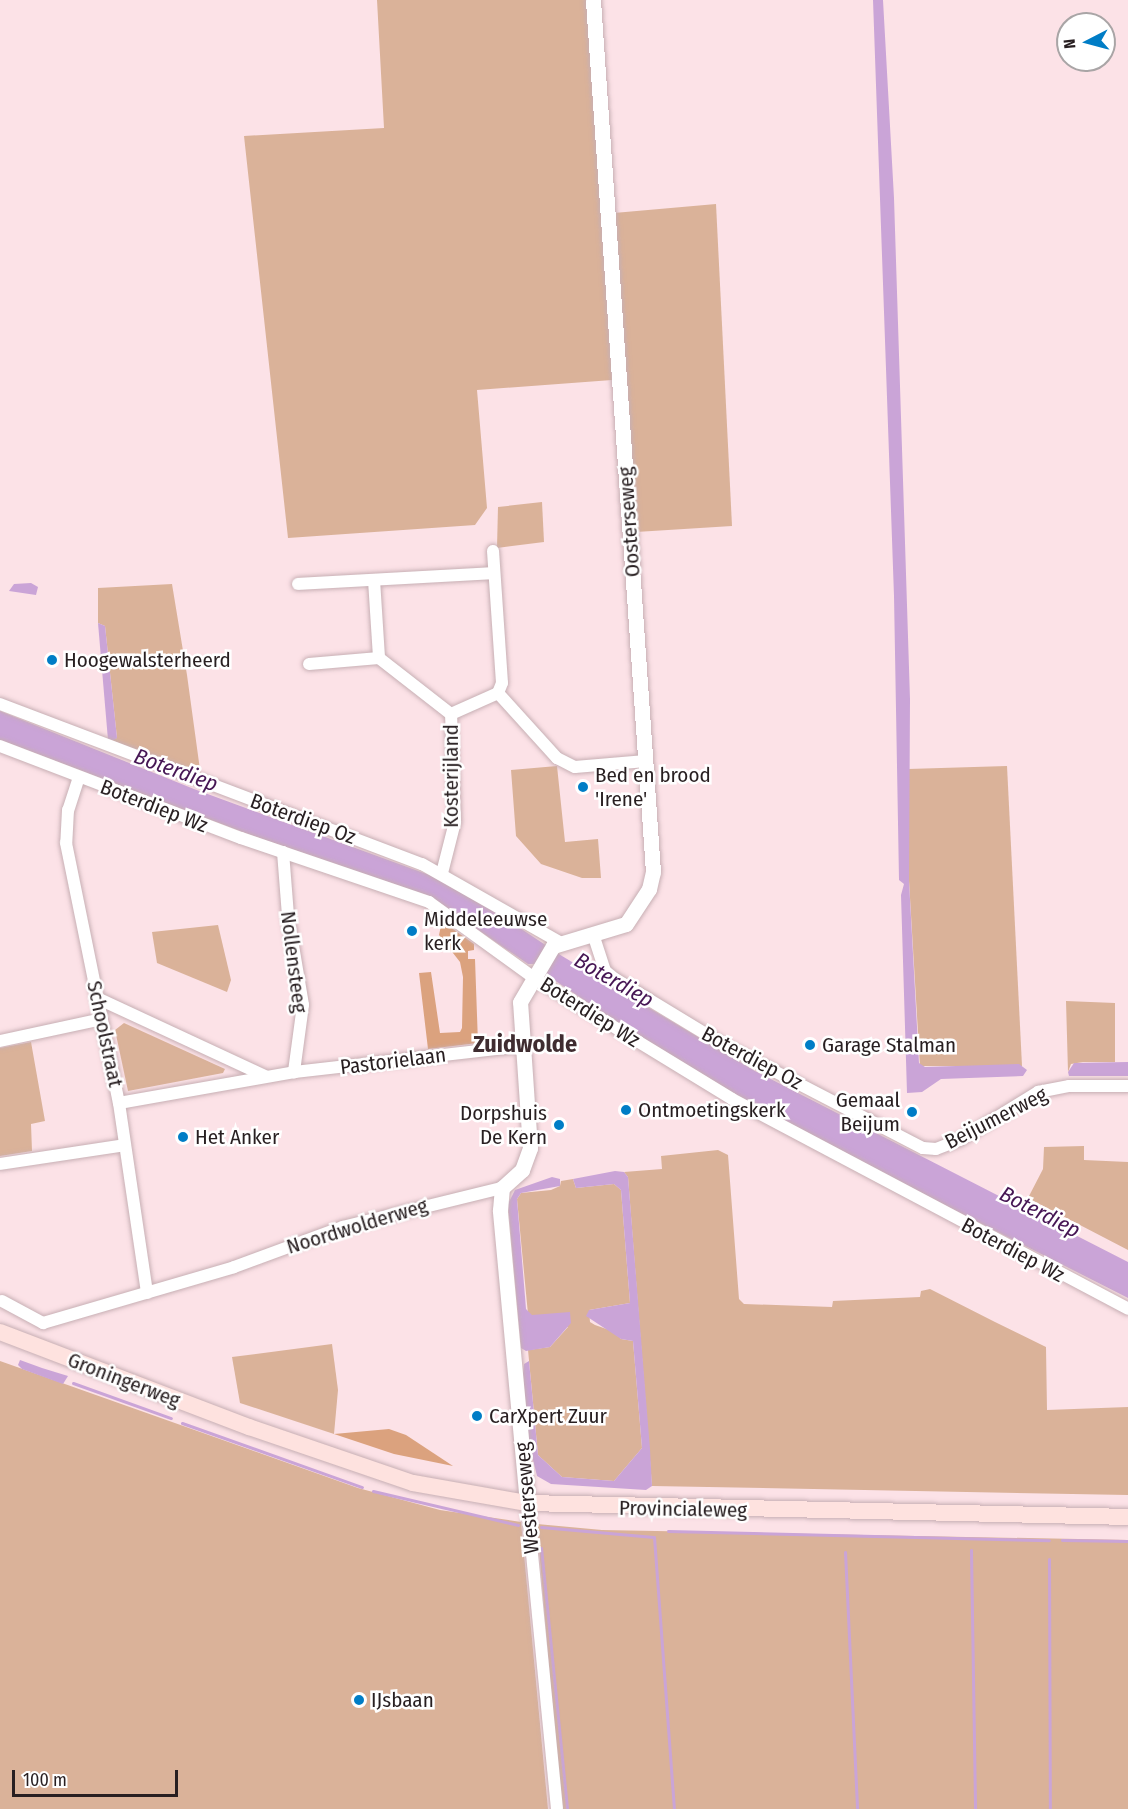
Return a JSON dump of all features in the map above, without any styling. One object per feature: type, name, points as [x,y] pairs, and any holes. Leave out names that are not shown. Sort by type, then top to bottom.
[{"type":"main road","name":"Groningerweg","points":[[0,1332],[249,1427]]},
{"type":"main road","name":"Provincialeweg","points":[[249,1427],[413,1483],[527,1503],[1128,1517]]},
{"type":"street","name":"Oosterseweg","points":[[557,944],[594,937],[626,924],[649,889],[653,872],[594,0]]},
{"type":"street","points":[[493,551],[502,683],[498,693],[557,758],[575,767],[646,761]]},
{"type":"street","points":[[298,584],[494,573]]},
{"type":"street","points":[[309,664],[379,658],[374,580]]},
{"type":"street","name":"Kosterijland","points":[[379,658],[451,714]]},
{"type":"street","name":"Kosterijland","points":[[451,714],[498,693]]},
{"type":"street","name":"Boterdiep Oz","points":[[0,704],[442,873],[557,944]]},
{"type":"street","name":"Kosterijland","points":[[442,873],[455,822],[451,714]]},
{"type":"street","name":"Boterdiep Wz","points":[[0,746],[283,852],[429,902],[535,975],[761,1116],[1128,1310]]},
{"type":"street","name":"Schoolstraat","points":[[79,777],[68,810],[66,843],[119,1103],[147,1293]]},
{"type":"street","name":"Nollensteeg","points":[[283,852],[288,916],[303,1005],[294,1072]]},
{"type":"street","name":"Boterdiep Oz","points":[[594,937],[605,971],[615,979],[724,1045],[912,1144],[936,1149]]},
{"type":"street","points":[[502,1188],[522,1170],[530,1148],[521,1046],[520,1002],[535,975],[557,944]]},
{"type":"street","points":[[98,998],[265,1076]]},
{"type":"street","points":[[0,1041],[102,1019]]},
{"type":"street","name":"Pastorielaan","points":[[119,1103],[265,1076],[521,1046]]},
{"type":"street","name":"Beijumerweg","points":[[936,1149],[960,1140],[1038,1092],[1070,1086],[1128,1086]]},
{"type":"street","points":[[0,1164],[125,1145]]},
{"type":"street","name":"Noordwolderweg","points":[[2,1301],[43,1323],[234,1267],[344,1227],[502,1188]]},
{"type":"street","name":"Westerseweg","points":[[502,1188],[500,1210],[557,1809]]},
{"type":"shaded area","points":[[377,0],[587,0],[612,380],[477,390],[487,508],[475,525],[288,538],[244,136],[384,128]]},
{"type":"shaded area","points":[[873,0],[883,0],[894,198],[910,699],[909,881],[919,1063],[925,1067],[1019,1064],[1027,1070],[1023,1076],[941,1079],[922,1092],[907,1093],[901,895],[904,884],[899,880],[894,596]]},
{"type":"shaded area","points":[[716,204],[732,526],[636,532],[614,213]]},
{"type":"shaded area","points":[[542,502],[544,542],[497,548],[498,507]]},
{"type":"shaded area","points":[[31,583],[38,587],[36,595],[9,591],[14,584]]},
{"type":"shaded area","points":[[172,584],[201,777],[111,740],[117,738],[105,626],[98,623],[98,588]]},
{"type":"shaded area","points":[[98,623],[105,626],[117,738],[114,740],[108,740]]},
{"type":"shaded area","points":[[0,711],[194,789],[454,884],[562,956],[755,1071],[1128,1262],[1128,1298],[791,1127],[674,1060],[548,976],[535,964],[528,964],[449,910],[0,740]]},
{"type":"shaded area","points":[[557,766],[565,842],[598,839],[601,878],[582,878],[541,864],[516,836],[511,770]]},
{"type":"shaded area","points":[[1007,766],[1022,1066],[920,1066],[909,881],[908,769]]},
{"type":"shaded area","points":[[442,921],[474,944],[474,950],[468,951],[468,959],[475,959],[478,1043],[428,1049],[419,973],[431,972],[440,1033],[460,1032],[462,1028],[463,977],[460,962],[439,935]]},
{"type":"shaded area","points":[[218,925],[231,980],[227,992],[157,963],[152,932]]},
{"type":"shaded area","points":[[1066,1001],[1115,1003],[1115,1062],[1071,1064],[1068,1072]]},
{"type":"shaded area","points":[[124,1023],[225,1069],[223,1073],[128,1091],[115,1030]]},
{"type":"shaded area","points":[[31,1042],[45,1121],[31,1124],[32,1151],[0,1156],[0,1048]]},
{"type":"shaded area","points":[[1128,1062],[1128,1076],[1069,1076],[1068,1072],[1074,1063]]},
{"type":"shaded area","points":[[1084,1146],[1084,1160],[1128,1162],[1128,1250],[1028,1198],[1043,1169],[1044,1147]]},
{"type":"shaded area","points":[[718,1150],[728,1155],[739,1299],[744,1304],[832,1307],[833,1301],[920,1297],[921,1291],[930,1289],[1046,1347],[1047,1410],[1128,1407],[1128,1495],[652,1486],[628,1177],[624,1172],[662,1169],[661,1156]]},
{"type":"shaded area","points":[[615,1171],[624,1172],[628,1177],[650,1449],[652,1486],[646,1490],[551,1484],[537,1476],[529,1444],[523,1375],[524,1364],[529,1361],[538,1455],[562,1477],[614,1481],[642,1448],[633,1341],[621,1339],[586,1316],[589,1310],[630,1303],[621,1190],[614,1184],[576,1188],[573,1179]]},
{"type":"shaded area","points":[[552,1177],[560,1179],[560,1186],[521,1193],[517,1199],[526,1309],[532,1315],[570,1312],[571,1323],[550,1347],[526,1351],[521,1348],[508,1204],[515,1190]]},
{"type":"shaded area","points":[[573,1179],[576,1188],[614,1184],[621,1190],[630,1303],[589,1310],[590,1322],[615,1332],[621,1339],[633,1341],[642,1448],[614,1481],[562,1477],[538,1455],[528,1350],[550,1347],[568,1327],[528,1314],[517,1199],[521,1193],[551,1190],[560,1186],[561,1181]]},
{"type":"shaded area","points":[[332,1344],[338,1390],[334,1434],[240,1403],[232,1357]]},
{"type":"shaded area","points":[[20,1360],[68,1376],[63,1384],[22,1369],[18,1365]]},
{"type":"shaded area","points":[[0,1361],[358,1488],[440,1510],[521,1522],[548,1809],[0,1809]]},
{"type":"shaded area","points":[[389,1429],[406,1435],[453,1466],[394,1454],[334,1434]]},
{"type":"shaded area","points":[[537,1524],[602,1530],[1128,1540],[1128,1809],[561,1809]]},
{"type":"waterway","points":[[73,1383],[171,1418]]},
{"type":"waterway","points":[[182,1423],[362,1487]]},
{"type":"waterway","points":[[373,1491],[518,1525]]},
{"type":"waterway","points":[[541,1527],[654,1537],[674,1809]]},
{"type":"waterway","points":[[668,1531],[1049,1540]]},
{"type":"waterway","points":[[1062,1540],[1128,1541]]},
{"type":"waterway","points":[[541,1548],[567,1809]]},
{"type":"waterway","points":[[971,1550],[975,1809]]},
{"type":"waterway","points":[[845,1552],[857,1809]]},
{"type":"waterway","points":[[1049,1559],[1050,1809]]},
{"type":"place","name":"Hoogewalsterheerd","points":[[52,660]]},
{"type":"place","name":"Bed en brood 'Irene'","points":[[583,787]]},
{"type":"place","name":"Middeleeuwse kerk","points":[[412,931]]},
{"type":"place","name":"Garage Stalman","points":[[810,1045]]},
{"type":"place","name":"Ontmoetingskerk","points":[[626,1110]]},
{"type":"place","name":"Gemaal Beijum","points":[[912,1112]]},
{"type":"place","name":"Dorpshuis De Kern","points":[[559,1125]]},
{"type":"place","name":"Het Anker","points":[[183,1137]]},
{"type":"place","name":"CarXpert Zuur","points":[[477,1416]]},
{"type":"place","name":"IJsbaan","points":[[359,1700]]},
{"type":"district","name":"Zuidwolde","points":[[525,1045]]},
{"type":"water label","name":"Boterdiep","points":[[176,770]]},
{"type":"water label","name":"Boterdiep","points":[[614,980]]},
{"type":"water label","name":"Boterdiep","points":[[1040,1212]]}]
